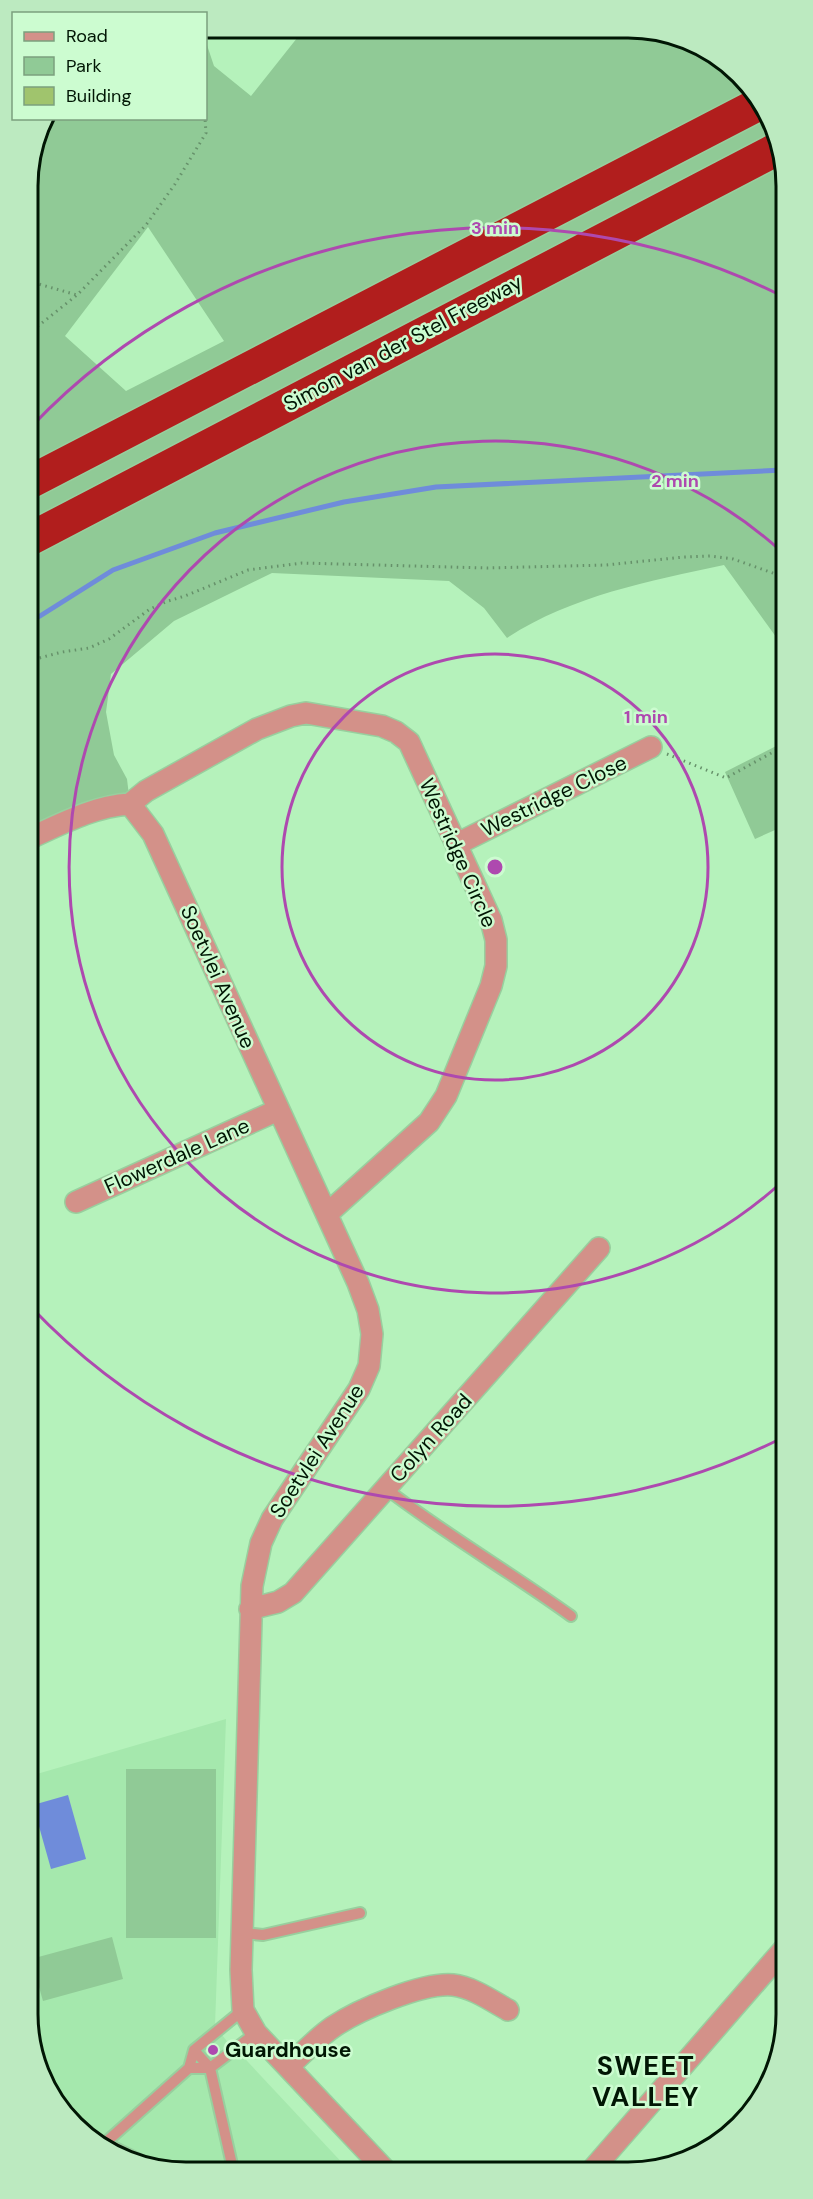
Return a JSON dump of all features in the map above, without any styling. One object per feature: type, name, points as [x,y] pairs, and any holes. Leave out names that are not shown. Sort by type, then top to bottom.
[{"type":"highway","points":[[38,478],[753,107]]},
{"type":"highway","name":"Simon van der Stel Freeway","points":[[38,535],[772,152]]},
{"type":"street","name":"Westridge Circle","points":[[130,804],[146,791],[258,729],[284,718],[306,713],[382,726],[396,732],[409,742],[491,920],[496,940],[496,966],[491,986],[446,1096],[437,1112],[429,1122],[327,1214]]},
{"type":"street","name":"Westridge Close","points":[[457,844],[651,747]]},
{"type":"street","points":[[38,835],[110,805],[130,804]]},
{"type":"street","name":"Soetvlei Avenue","points":[[130,804],[153,834],[327,1214],[368,1310],[372,1334],[369,1366],[359,1389],[272,1519],[255,1563],[250,1609],[241,1970],[243,2010],[256,2033],[377,2162]]},
{"type":"street","name":"Flowerdale Lane","points":[[76,1202],[278,1110]]},
{"type":"street","name":"Colyn Road","points":[[250,1609],[278,1602],[293,1593],[599,1248]]},
{"type":"street","points":[[599,2162],[775,1960]]},
{"type":"street","points":[[288,2067],[332,2027],[380,2004],[427,1987],[454,1985],[508,2010]]},
{"type":"lane","points":[[385,1488],[468,1548],[527,1584],[571,1616]]},
{"type":"lane","points":[[242,1933],[263,1935],[360,1913]]},
{"type":"lane","points":[[108,2140],[189,2068],[194,2050],[243,2010]]},
{"type":"lane","points":[[189,2068],[210,2068],[256,2033]]},
{"type":"lane","points":[[194,2050],[210,2068],[231,2162]]},
{"type":"path","points":[[38,326],[77,295],[146,225],[175,184],[206,133],[205,120]]},
{"type":"path","points":[[38,284],[77,295]]},
{"type":"path","points":[[38,658],[89,648],[110,639],[150,609],[248,570],[302,563],[487,568],[606,565],[710,556],[733,559],[776,575]]},
{"type":"path","points":[[651,747],[726,778],[776,751]]},
{"type":"shaded area","points":[[226,1719],[215,2026],[237,2054],[239,2052],[341,2162],[185,2162],[156,2159],[111,2142],[95,2131],[68,2104],[57,2088],[45,2061],[38,2024],[38,1774]]},
{"type":"green space","points":[[297,38],[638,38],[657,40],[702,57],[732,81],[756,111],[768,138],[773,156],[776,185],[776,637],[724,565],[639,584],[584,601],[532,623],[507,638],[484,608],[449,581],[272,573],[174,621],[111,674],[106,712],[114,755],[127,779],[130,804],[38,836],[38,175],[45,138],[53,120],[207,120],[207,45],[214,66],[251,96]],"holes":[[[148,227],[224,341],[126,391],[65,336]]]},
{"type":"green space","points":[[776,746],[776,830],[755,839],[725,772]]},
{"type":"green space","points":[[126,1769],[216,1769],[216,1938],[126,1938]]},
{"type":"green space","points":[[112,1937],[123,1979],[43,2001],[38,1984],[38,1957]]},
{"type":"water","points":[[68,1795],[86,1859],[51,1869],[38,1823],[38,1804]]},
{"type":"building","name":"Guardhouse","points":[[215,2044],[219,2049],[211,2055],[207,2050]]},
{"type":"waterway","points":[[38,617],[113,570],[215,533],[344,502],[436,487],[776,470]]},
{"type":"place","name":"Guardhouse","points":[[213,2050]]},
{"type":"district","name":"SWEET VALLEY","points":[[646,2080]]}]
